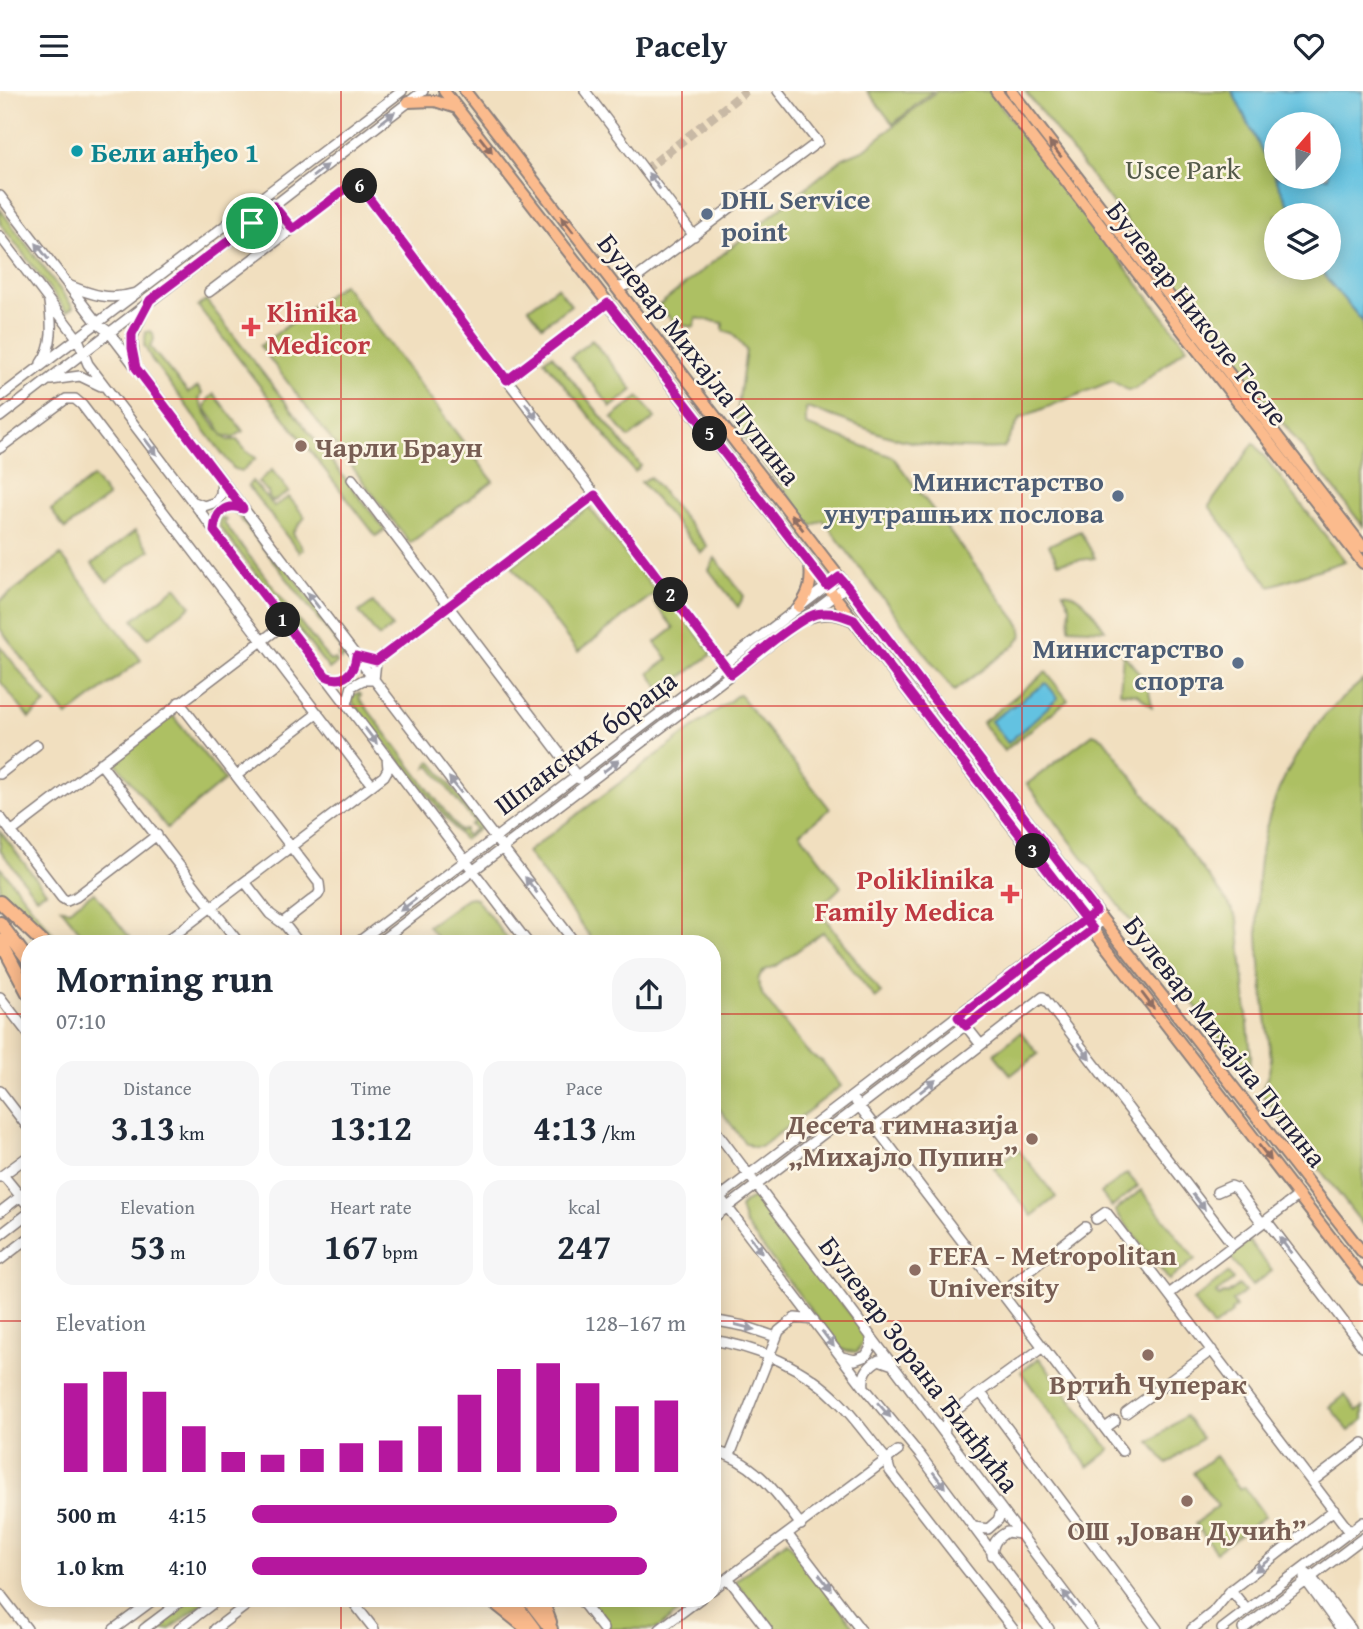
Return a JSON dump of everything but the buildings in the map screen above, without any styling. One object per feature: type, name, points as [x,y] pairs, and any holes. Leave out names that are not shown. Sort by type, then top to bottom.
[{"type":"highway","points":[[0,902],[25,935]]},
{"type":"highway","points":[[0,902],[35,935]]},
{"type":"highway","points":[[0,923],[21,951]]},
{"type":"highway","points":[[0,940],[21,981]]},
{"type":"highway","points":[[500,1607],[528,1629]]},
{"type":"highway","points":[[518,1607],[535,1629]]},
{"type":"highway","points":[[534,1607],[551,1629]]},
{"type":"highway","points":[[544,1607],[551,1629]]},
{"type":"main road","name":"Булевар Михајла Пупина","points":[[444,91],[1363,1279]]},
{"type":"main road","name":"Булевар Николе Тесле","points":[[996,91],[1363,563]]},
{"type":"main road","name":"Булевар Николе Тесле","points":[[1011,91],[1363,547]]},
{"type":"main road","name":"Булевар Михајла Пупина","points":[[468,93],[622,298],[1363,1253]]},
{"type":"main road","points":[[408,101],[435,101],[457,109]]},
{"type":"main road","points":[[799,607],[807,596],[810,585],[810,563]]},
{"type":"main road","points":[[806,618],[826,613],[839,614],[854,620]]},
{"type":"main road","points":[[963,761],[974,752]]},
{"type":"main road","points":[[1223,1100],[1236,1090]]},
{"type":"street","points":[[0,397],[401,91]]},
{"type":"street","points":[[0,417],[423,91]]},
{"type":"street","points":[[585,91],[694,236]]},
{"type":"street","points":[[614,286],[620,288],[627,285],[818,142],[778,91]]},
{"type":"street","points":[[209,292],[356,181],[731,674]]},
{"type":"street","points":[[266,195],[293,229]]},
{"type":"street","points":[[0,196],[98,324],[109,332],[569,935]]},
{"type":"street","points":[[257,202],[283,236]]},
{"type":"street","points":[[0,236],[78,339],[88,364],[522,935]]},
{"type":"street","points":[[67,285],[110,298],[141,292]]},
{"type":"street","points":[[622,298],[627,285]]},
{"type":"street","points":[[136,368],[132,334],[150,300]]},
{"type":"street","points":[[37,369],[46,356],[51,338],[49,301]]},
{"type":"street","points":[[507,380],[608,303]]},
{"type":"street","points":[[46,381],[80,376],[109,392]]},
{"type":"street","points":[[0,448],[66,399],[75,399],[82,405],[372,785]]},
{"type":"street","points":[[352,479],[584,786]]},
{"type":"street","points":[[192,502],[204,506],[216,502],[221,494],[222,481]]},
{"type":"street","points":[[374,680],[376,661],[595,495]]},
{"type":"street","points":[[214,531],[215,519],[223,509],[230,506],[243,509]]},
{"type":"street","name":"Шпанских бораца","points":[[368,935],[839,577]]},
{"type":"street","name":"Шпанских бораца","points":[[388,935],[847,586]]},
{"type":"street","points":[[11,832],[275,631],[279,621],[276,612]]},
{"type":"street","points":[[275,631],[295,636]]},
{"type":"street","points":[[356,656],[376,661]]},
{"type":"street","points":[[326,676],[333,679],[347,677],[354,669],[356,656]]},
{"type":"street","points":[[347,704],[352,686],[363,680],[374,680]]},
{"type":"street","points":[[179,702],[318,883],[320,891],[282,923]]},
{"type":"street","points":[[237,775],[317,713]]},
{"type":"street","points":[[0,774],[37,745]]},
{"type":"street","points":[[175,935],[384,776],[388,769],[387,757]]},
{"type":"street","points":[[100,763],[233,935]]},
{"type":"street","points":[[384,776],[403,778]]},
{"type":"street","points":[[0,817],[62,898],[69,901],[157,835]]},
{"type":"street","points":[[245,882],[270,914],[292,935]]},
{"type":"street","points":[[721,1212],[966,1026],[1089,924],[1096,911]]},
{"type":"street","points":[[721,1196],[958,1017],[1089,924],[1104,921]]},
{"type":"street","points":[[0,997],[21,1024]]},
{"type":"street","points":[[874,1127],[1043,997],[1233,1245]]},
{"type":"street","points":[[958,1017],[981,1045]]},
{"type":"street","points":[[0,1091],[21,1118]]},
{"type":"street","points":[[852,1097],[1122,1451]]},
{"type":"street","name":"Булевар Зорана Ђинђића","points":[[721,1138],[1092,1629]]},
{"type":"street","points":[[0,1212],[20,1196],[2,1177],[21,1162]]},
{"type":"street","points":[[1217,1192],[1231,1186],[1236,1188],[1363,1347]]},
{"type":"street","name":"Булевар Михајла Пупина","points":[[1169,1294],[1297,1196]]},
{"type":"street","name":"Булевар Зорана Ђинђића","points":[[721,1203],[728,1207],[864,1387],[903,1433],[1049,1629]]},
{"type":"street","points":[[1096,1219],[1106,1212],[1350,1532]]},
{"type":"street","points":[[0,1235],[21,1218]]},
{"type":"street","points":[[1001,1293],[1085,1227]]},
{"type":"street","points":[[0,1260],[21,1244]]},
{"type":"street","points":[[730,1455],[776,1337],[782,1327],[795,1318],[800,1302]]},
{"type":"street","points":[[795,1318],[814,1320]]},
{"type":"street","points":[[721,1322],[776,1337]]},
{"type":"street","points":[[842,1357],[855,1360],[866,1356],[872,1347],[871,1337]]},
{"type":"street","points":[[721,1343],[769,1356],[797,1370],[829,1392],[887,1459],[893,1474],[1013,1629]]},
{"type":"street","points":[[931,1415],[948,1416],[1043,1347]]},
{"type":"street","points":[[1126,1413],[1212,1350]]},
{"type":"street","points":[[864,1387],[864,1375],[872,1364],[879,1360],[894,1366]]},
{"type":"street","name":"Булевар Зорана Ђинђића","points":[[981,1393],[1157,1629]]},
{"type":"street","points":[[944,1433],[948,1416]]},
{"type":"street","points":[[1105,1428],[1115,1421]]},
{"type":"street","points":[[898,1451],[903,1433]]},
{"type":"street","points":[[1313,1481],[1363,1443]]},
{"type":"street","points":[[721,1583],[898,1451],[916,1450]]},
{"type":"street","points":[[721,1452],[740,1460],[759,1473],[801,1525]]},
{"type":"street","points":[[974,1527],[988,1529],[996,1522],[1002,1510]]},
{"type":"street","points":[[1192,1629],[1212,1613],[1231,1590],[1334,1510]]},
{"type":"street","points":[[1222,1629],[1363,1522]]},
{"type":"street","points":[[992,1555],[994,1542],[1000,1536],[1007,1532],[1020,1534]]},
{"type":"street","points":[[788,1535],[860,1629]]},
{"type":"street","points":[[1244,1629],[1363,1538]]},
{"type":"street","points":[[1301,1569],[1341,1629]]},
{"type":"street","points":[[728,1578],[767,1629]]},
{"type":"street","points":[[1309,1580],[1351,1629]]},
{"type":"street","points":[[1231,1590],[1247,1610]]},
{"type":"street","points":[[0,1594],[27,1629]]},
{"type":"street","points":[[114,1629],[144,1607]]},
{"type":"street","points":[[138,1611],[146,1627],[173,1607]]},
{"type":"street","points":[[179,1629],[208,1607]]},
{"type":"street","points":[[215,1629],[244,1607]]},
{"type":"street","points":[[357,1607],[374,1629]]},
{"type":"street","points":[[586,1607],[603,1629]]},
{"type":"street","points":[[660,1629],[689,1607]]},
{"type":"green space","points":[[867,91],[933,91],[893,124]]},
{"type":"green space","points":[[937,91],[989,91],[1187,347],[1135,389],[1128,390],[1112,381],[1020,418],[1004,448],[959,448],[914,442],[884,435],[806,408],[806,425],[893,457],[1020,625],[1022,636],[1015,645],[954,691],[823,520],[812,526],[735,427],[746,350],[732,333],[723,331],[723,323],[696,318],[694,327],[676,324],[658,306],[843,158],[865,149]]},
{"type":"green space","name":"Usce Park","points":[[1025,91],[1232,91],[1264,155],[1264,189],[1281,189],[1288,203],[1264,203],[1264,280],[1328,280],[1363,322],[1363,526]]},
{"type":"green space","points":[[0,209],[73,307],[67,312],[0,223]]},
{"type":"green space","points":[[343,284],[493,481],[410,543],[260,346]]},
{"type":"green space","points":[[557,287],[571,305],[542,326],[529,308]]},
{"type":"green space","points":[[206,300],[385,530],[376,536],[198,306]]},
{"type":"green space","points":[[150,331],[154,340],[150,347],[188,393],[198,387],[202,393],[199,399],[203,409],[221,433],[206,409],[208,400],[214,394],[243,431],[233,438],[222,435],[228,440],[237,440],[256,458],[242,471],[234,469],[152,360],[144,345],[146,332]]},
{"type":"green space","points":[[592,340],[633,390],[611,407],[571,357]]},
{"type":"green space","points":[[552,355],[641,466],[635,472],[544,360]]},
{"type":"green space","points":[[639,397],[655,418],[629,438],[612,418]]},
{"type":"green space","points":[[1254,443],[1345,561],[1270,586],[1209,506]]},
{"type":"green space","points":[[272,470],[289,492],[274,501],[270,500],[268,492],[258,482]]},
{"type":"green space","points":[[93,477],[108,497],[65,529],[51,510]]},
{"type":"green space","points":[[650,477],[708,547],[701,553],[641,482]]},
{"type":"green space","points":[[252,481],[274,506],[289,497],[305,517],[293,533],[303,549],[299,552],[248,486]]},
{"type":"green space","points":[[589,507],[656,592],[578,652],[512,566]]},
{"type":"green space","points":[[241,509],[351,652],[341,660],[338,656],[343,651],[232,511]]},
{"type":"green space","points":[[221,518],[226,520],[224,523],[330,661],[335,659],[337,663],[329,669],[220,527]]},
{"type":"green space","points":[[135,531],[150,550],[107,582],[92,564]]},
{"type":"green space","points":[[1080,531],[1095,558],[1058,563],[1049,545]]},
{"type":"green space","points":[[61,555],[141,660],[67,716],[0,629],[0,601]]},
{"type":"green space","points":[[715,558],[744,596],[738,607],[709,570]]},
{"type":"green space","points":[[176,587],[191,606],[148,638],[133,620]]},
{"type":"green space","points":[[1063,592],[1083,601],[1105,630],[1069,628],[1070,606]]},
{"type":"green space","points":[[666,594],[712,654],[662,691],[649,673],[668,659],[655,643],[674,628],[654,603]]},
{"type":"green space","points":[[373,602],[392,627],[379,637],[359,612]]},
{"type":"green space","points":[[0,646],[46,704],[29,718],[0,681]]},
{"type":"green space","points":[[1123,654],[1146,684],[1152,707],[1137,694],[1120,692]]},
{"type":"green space","points":[[1046,672],[1068,700],[1004,751],[982,723]]},
{"type":"green space","points":[[1363,680],[1363,1225],[1261,1093],[1271,1059],[1261,977],[1257,897],[1260,857],[1268,818],[1283,780],[1321,720]]},
{"type":"green space","points":[[359,693],[359,698],[460,831],[465,829],[465,835],[468,835],[476,828],[470,825],[474,822],[430,766],[426,768],[431,761],[483,826],[464,840],[352,702],[351,696]]},
{"type":"green space","points":[[739,694],[830,809],[800,833],[841,887],[818,909],[881,993],[875,998],[823,932],[760,975],[758,981],[763,996],[810,1055],[822,1061],[841,1086],[761,1147],[745,1143],[721,1111],[721,935],[589,935],[527,852]]},
{"type":"green space","points":[[172,715],[225,780],[167,828],[113,759]]},
{"type":"green space","points":[[1093,734],[1103,738],[1238,920],[1251,1056],[1250,1064],[1244,1070],[1027,784]]},
{"type":"green space","points":[[0,831],[46,892],[36,897],[0,850]]},
{"type":"green space","points":[[0,867],[54,935],[42,935],[12,909],[0,892]]},
{"type":"green space","points":[[94,892],[128,935],[83,935],[61,908],[69,910]]},
{"type":"green space","points":[[467,898],[476,899],[505,935],[435,935],[428,926]]},
{"type":"green space","points":[[1021,1032],[1038,1054],[1011,1075],[994,1054]]},
{"type":"green space","points":[[1018,1149],[1056,1197],[1032,1216],[994,1168]]},
{"type":"green space","points":[[1127,1173],[1138,1186],[1112,1207],[1101,1193]]},
{"type":"green space","points":[[1141,1190],[1195,1259],[1169,1280],[1115,1211]]},
{"type":"green space","points":[[753,1198],[764,1206],[861,1327],[866,1338],[857,1352],[840,1348],[745,1224],[740,1208],[743,1203]]},
{"type":"green space","points":[[1249,1241],[1272,1271],[1252,1286],[1229,1255]]},
{"type":"green space","points":[[1228,1273],[1233,1280],[1216,1293],[1219,1297],[1239,1285],[1245,1292],[1232,1301],[1236,1307],[1232,1313],[1213,1327],[1193,1301]]},
{"type":"green space","points":[[1039,1358],[1110,1450],[1088,1467],[1021,1372]]},
{"type":"green space","points":[[1345,1395],[1357,1411],[1363,1407],[1363,1420],[1349,1431],[1330,1407]]},
{"type":"green space","points":[[1185,1416],[1202,1438],[1167,1464],[1150,1442]]},
{"type":"green space","points":[[1215,1456],[1240,1489],[1244,1487],[1265,1516],[1216,1552],[1195,1524],[1218,1506],[1193,1473]]},
{"type":"green space","points":[[787,1540],[856,1629],[771,1629],[735,1581]]},
{"type":"green space","points":[[180,1607],[198,1607],[170,1629],[150,1629]]},
{"type":"green space","points":[[594,1607],[685,1607],[657,1629],[611,1629]]},
{"type":"water","points":[[1232,91],[1363,91],[1363,322],[1328,280],[1341,280],[1341,203],[1288,203],[1281,189],[1341,189],[1341,112],[1264,112],[1264,155]]},
{"type":"water","points":[[1046,683],[1058,698],[1008,743],[991,721]]},
{"type":"tunnel","points":[[645,170],[746,91]]},
{"type":"place","name":"Бели анђео 1","points":[[77,151]]},
{"type":"place","name":"DHL Service point","points":[[707,214]]},
{"type":"place","name":"Klinika Medicor","points":[[251,327]]},
{"type":"place","name":"Чарли Браун","points":[[301,446]]},
{"type":"place","name":"Министарство унутрашњих послова","points":[[1118,496]]},
{"type":"place","name":"Министарство спорта","points":[[1238,663]]},
{"type":"place","name":"Poliklinika Family Medica","points":[[1010,894]]},
{"type":"place","name":"Десета гимназија „Михајло Пупин”","points":[[1032,1139]]},
{"type":"place","name":"FEFA - Metropolitan University","points":[[915,1270]]},
{"type":"place","name":"Вртић Чуперак","points":[[1148,1355]]},
{"type":"place","name":"ОШ „Јован Дучић”","points":[[1187,1501]]},
{"type":"route","points":[[252,223],[150,300],[132,334],[133,354],[136,368],[243,509],[236,506],[223,509],[215,519],[214,531],[326,676],[333,679],[347,677],[354,669],[356,656],[376,661],[595,495],[731,674],[814,614],[839,614],[854,620],[1086,919],[1093,929],[966,1026],[958,1017],[1086,919],[1096,911],[847,586],[839,577],[827,586],[608,303],[507,380],[356,181],[293,229],[274,206],[252,223]]}]
